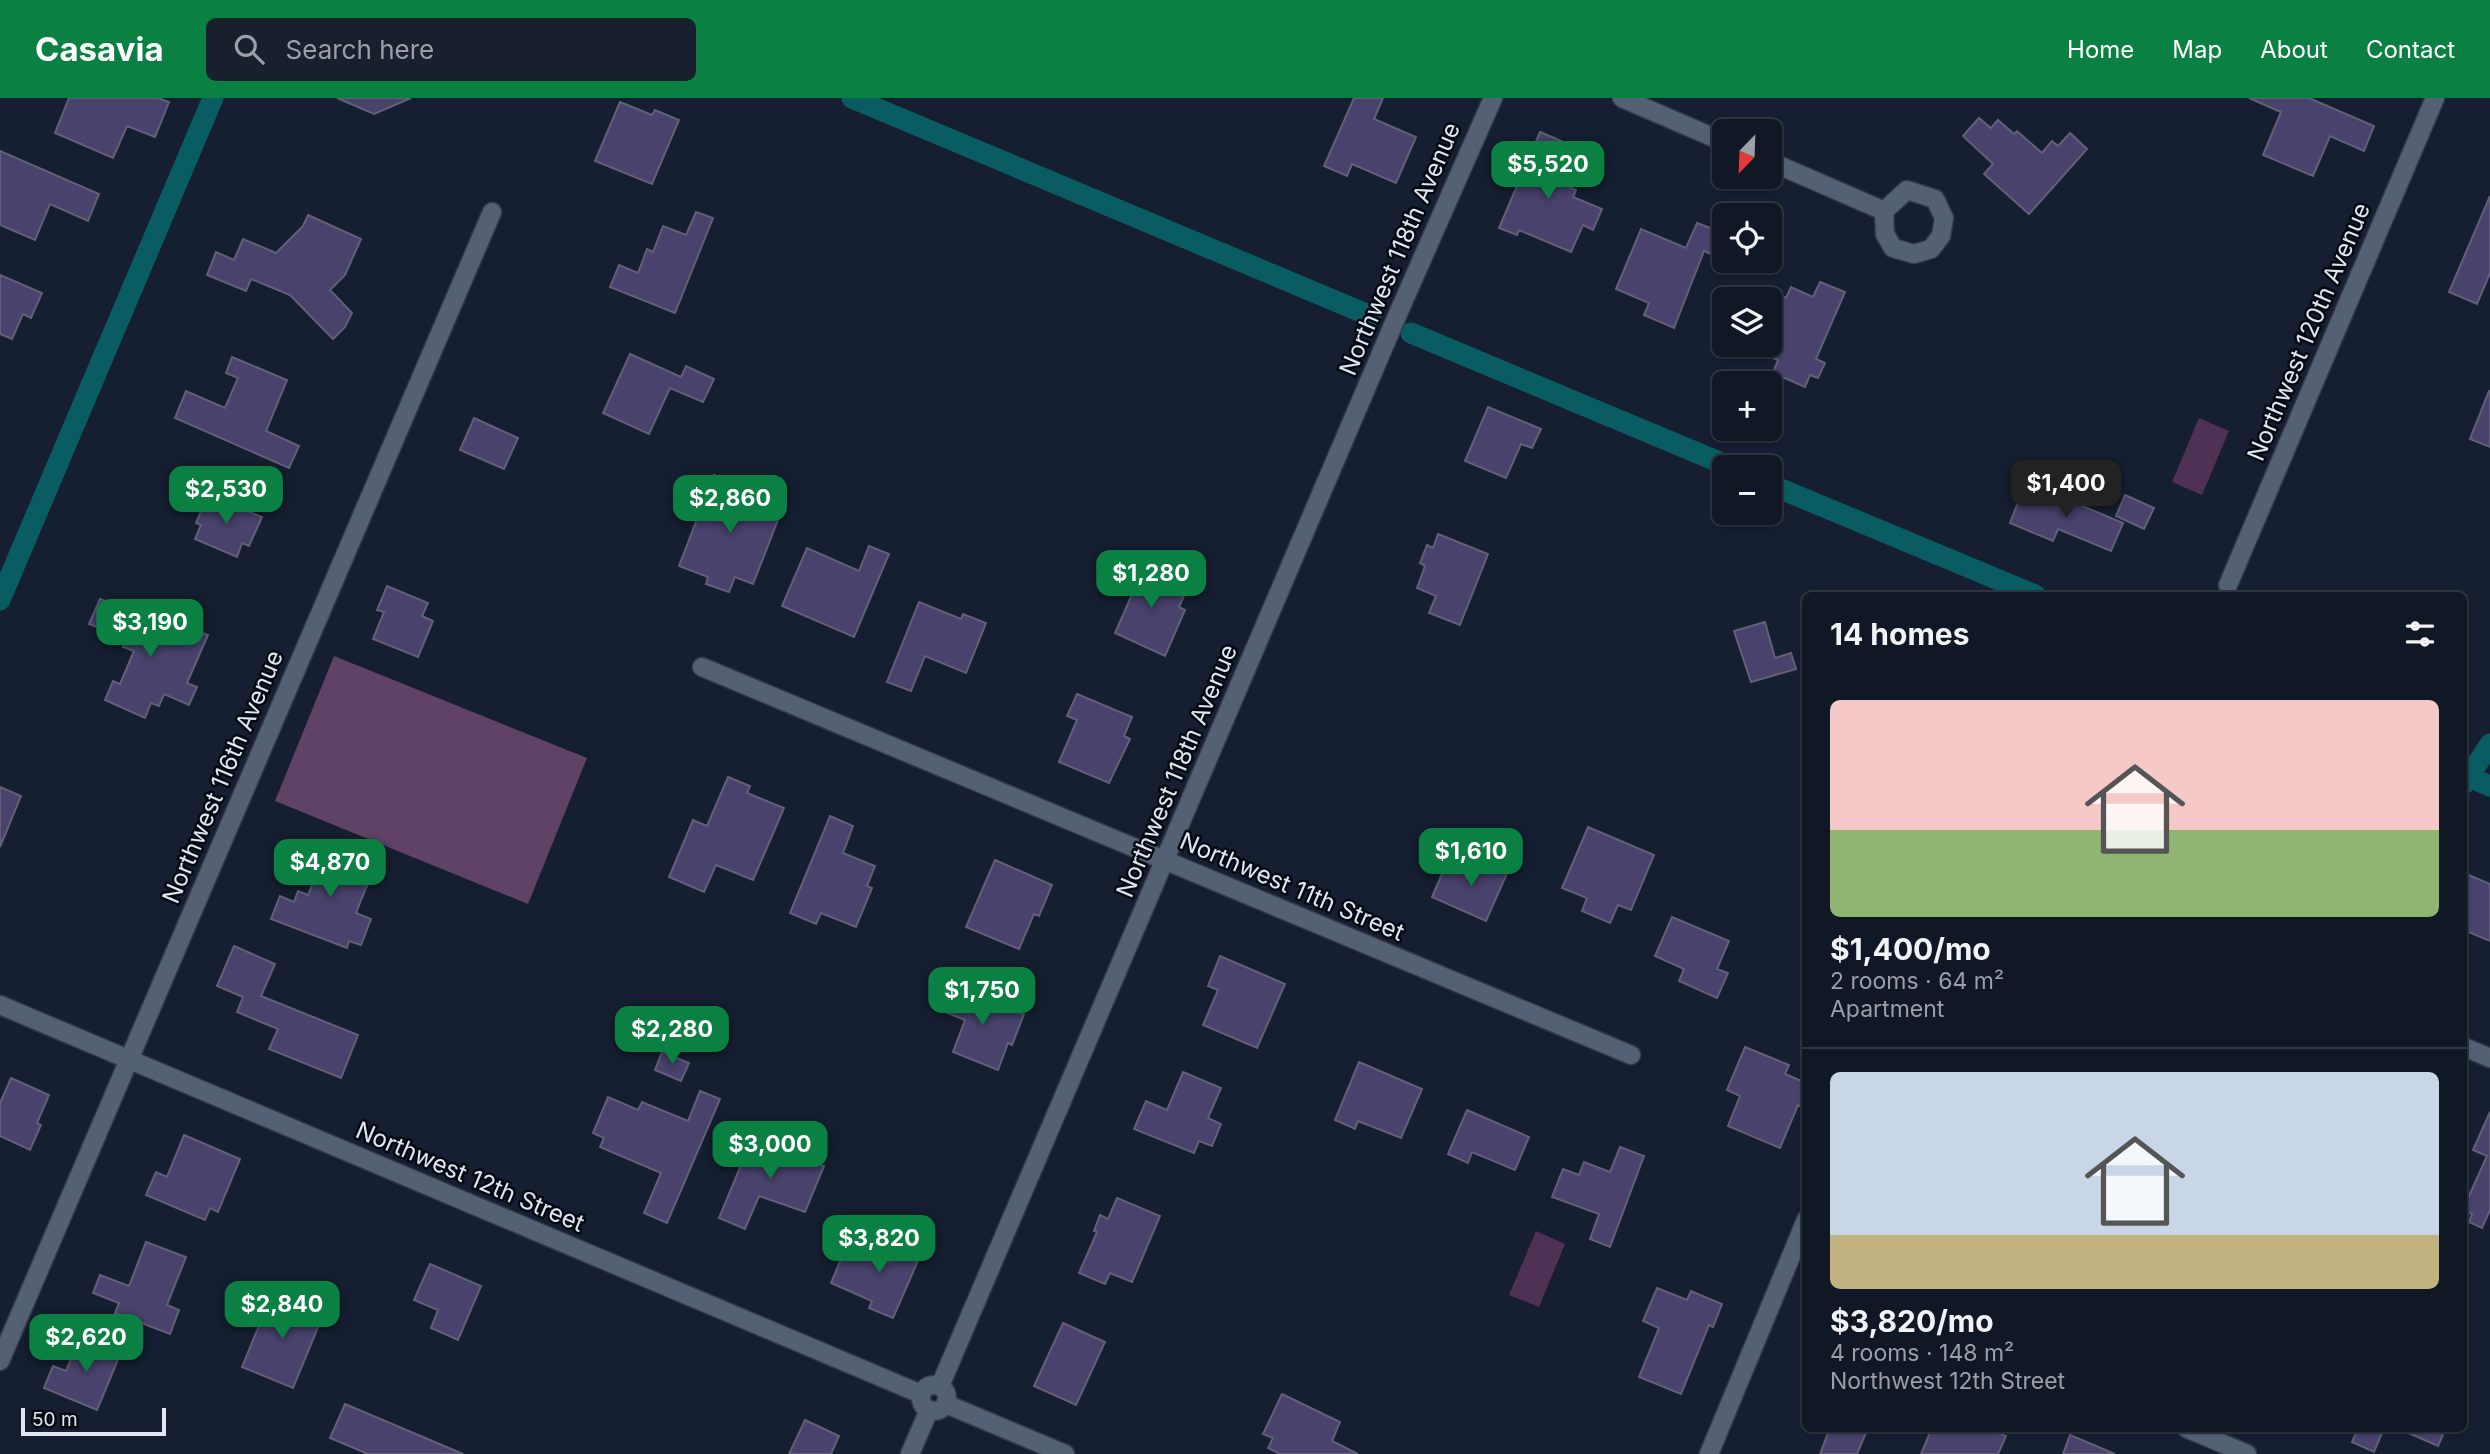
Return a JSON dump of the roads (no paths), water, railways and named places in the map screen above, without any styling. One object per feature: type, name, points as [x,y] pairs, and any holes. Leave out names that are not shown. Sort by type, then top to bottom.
[{"type":"street","name":"Northwest 118th Avenue","points":[[940,1386],[1397,316],[1493,98]]},
{"type":"street","points":[[1622,98],[1712,137]]},
{"type":"street","name":"Northwest 120th Avenue","points":[[2228,585],[2435,98]]},
{"type":"street","points":[[1782,168],[1884,211]]},
{"type":"street","name":"Northwest 116th Avenue","points":[[0,1361],[492,212]]},
{"type":"street","name":"Northwest 11th Street","points":[[702,667],[1631,1055]]},
{"type":"street","name":"Northwest 12th Street","points":[[0,1005],[925,1402]]},
{"type":"street","points":[[2467,1048],[2490,1058]]},
{"type":"street","points":[[1709,1454],[1802,1229]]},
{"type":"street","points":[[1789,1259],[1802,1264]]},
{"type":"street","points":[[910,1454],[925,1402],[930,1385],[940,1386],[947,1395],[946,1404],[940,1410],[925,1402]]},
{"type":"street","points":[[946,1404],[1065,1454]]},
{"type":"street","points":[[2195,1432],[2247,1454]]},
{"type":"waterway","points":[[0,600],[213,98]]},
{"type":"waterway","points":[[852,98],[1371,316]]},
{"type":"waterway","points":[[1411,333],[1712,459]]},
{"type":"waterway","points":[[1782,489],[2028,592]]},
{"type":"waterway","points":[[2467,779],[2490,744]]},
{"type":"waterway","points":[[2467,776],[2490,786]]}]
